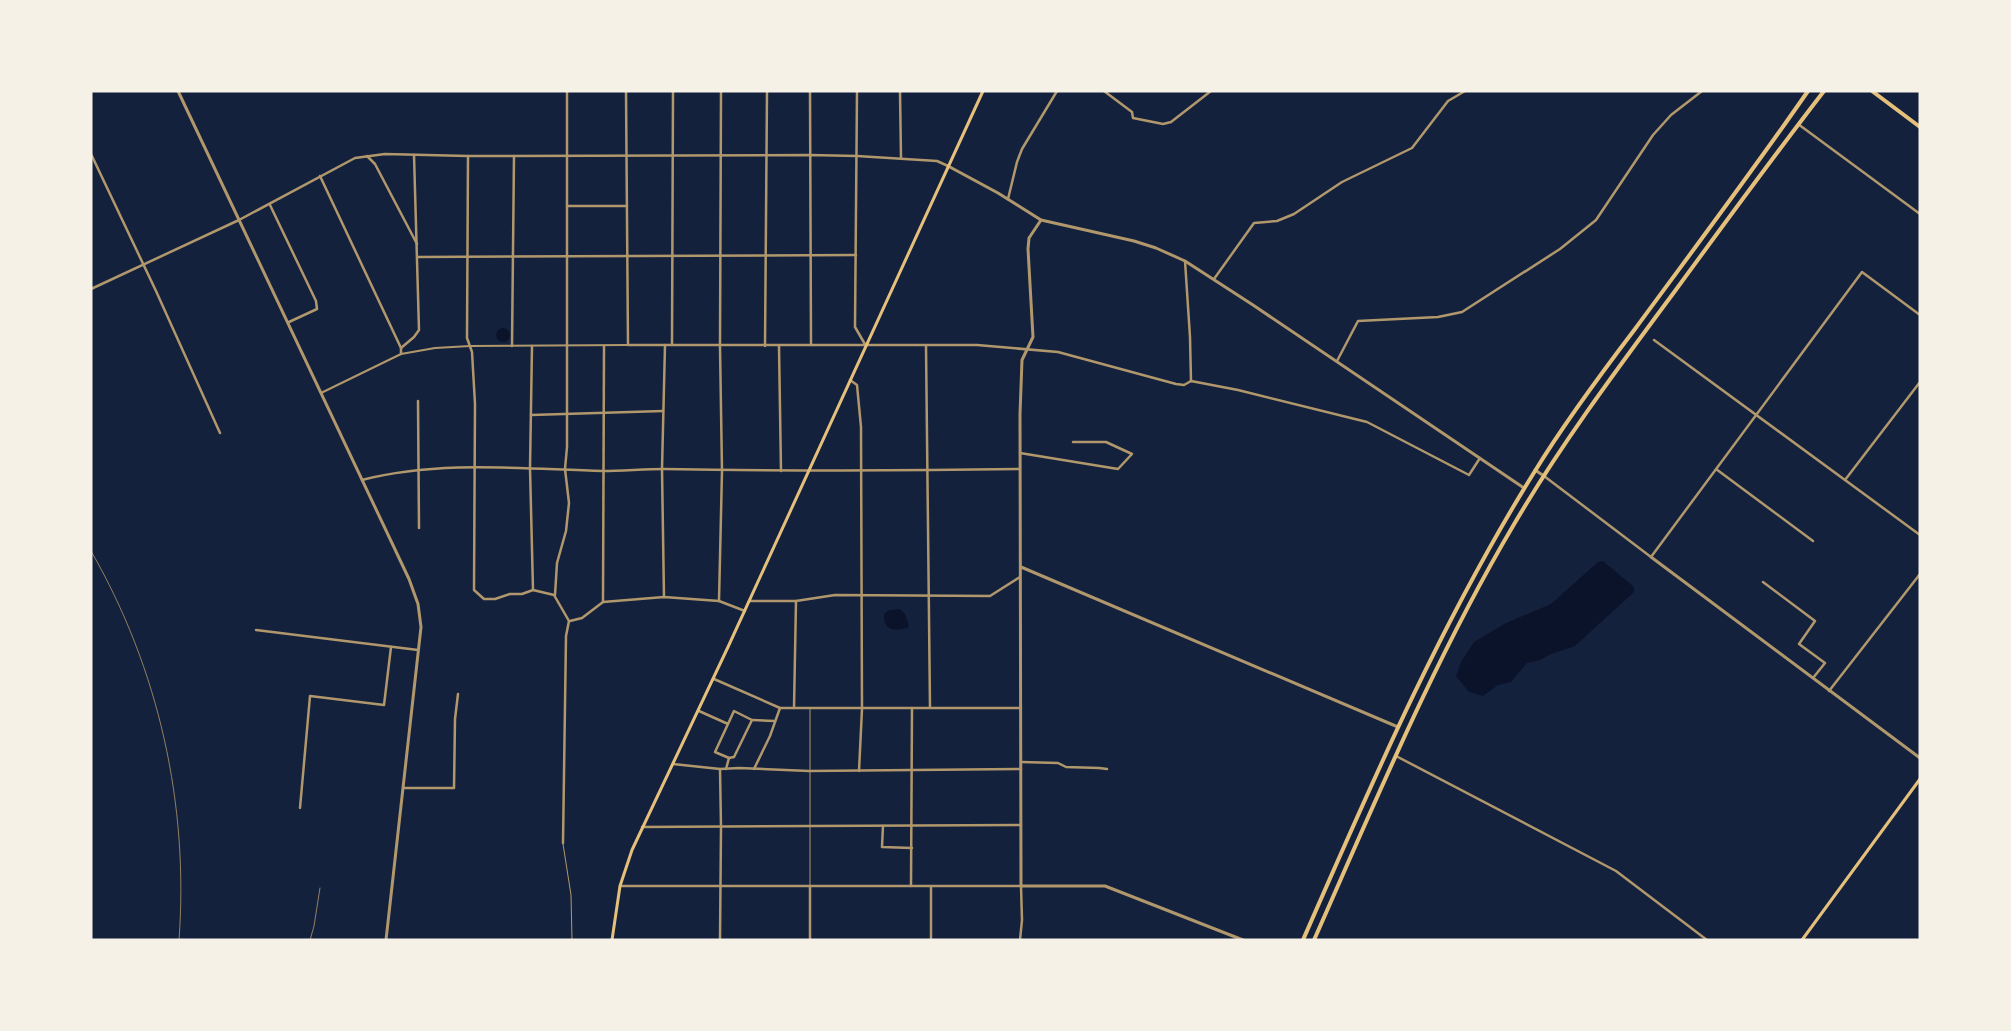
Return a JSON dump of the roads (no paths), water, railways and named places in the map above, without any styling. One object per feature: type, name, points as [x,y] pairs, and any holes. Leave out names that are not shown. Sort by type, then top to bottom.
[{"type":"main road","points":[[612,940],[620,886],[632,850],[714,679],[983,91]]},
{"type":"main road","points":[[1303,940],[1427,665],[1475,574],[1524,488],[1597,380],[1779,134],[1808,91]]},
{"type":"main road","points":[[1314,940],[1436,670],[1484,578],[1544,476],[1605,385],[1824,91]]},
{"type":"main road","points":[[1872,91],[1920,126]]},
{"type":"main road","points":[[1790,118],[1798,124]]},
{"type":"main road","points":[[1779,134],[1786,140]]},
{"type":"main road","points":[[1475,574],[1484,578]]},
{"type":"main road","points":[[1802,940],[1920,779]]},
{"type":"street","points":[[178,91],[289,322],[409,579],[418,604],[421,627],[419,650],[386,940]]},
{"type":"street","points":[[555,597],[557,563],[566,531],[569,503],[565,470],[567,415],[567,91]]},
{"type":"street","points":[[626,91],[628,346]]},
{"type":"street","points":[[672,345],[674,255],[673,91]]},
{"type":"street","points":[[719,601],[722,471],[720,347],[721,91]]},
{"type":"street","points":[[765,346],[767,91]]},
{"type":"street","points":[[810,91],[811,345]]},
{"type":"street","points":[[857,91],[855,327],[866,346]]},
{"type":"street","points":[[900,91],[901,158]]},
{"type":"street","points":[[1008,199],[1016,162],[1057,91]]},
{"type":"street","points":[[1104,91],[1132,112],[1133,118],[1163,124],[1171,122],[1211,91]]},
{"type":"street","points":[[1214,279],[1254,223],[1277,221],[1294,214],[1342,182],[1412,148],[1448,102],[1465,91]]},
{"type":"street","points":[[1337,361],[1358,321],[1438,317],[1462,312],[1560,249],[1596,220],[1653,135],[1671,115],[1702,91]]},
{"type":"street","points":[[1798,124],[1920,214]]},
{"type":"street","points":[[91,154],[220,433]]},
{"type":"street","points":[[91,289],[270,205],[355,158],[367,156],[385,154],[468,156],[810,155],[937,161],[1008,199],[1041,220],[1134,241],[1156,248],[1184,261],[1337,361],[1524,488]]},
{"type":"street","points":[[401,348],[419,330],[414,155]]},
{"type":"street","points":[[367,156],[375,164],[418,245]]},
{"type":"street","points":[[468,156],[467,338],[472,352],[475,404],[474,590],[484,599],[495,599],[533,590],[554,595],[569,621],[566,636],[563,843]]},
{"type":"street","points":[[512,346],[514,156]]},
{"type":"street","points":[[320,176],[401,348],[401,354]]},
{"type":"street","points":[[270,205],[316,301],[317,309],[289,322]]},
{"type":"street","points":[[567,206],[627,206]]},
{"type":"street","points":[[1020,940],[1022,920],[1020,453],[1022,360],[1034,337],[1028,249],[1029,238],[1041,220]]},
{"type":"street","points":[[418,257],[856,255]]},
{"type":"street","points":[[1184,261],[1190,337],[1191,381]]},
{"type":"street","points":[[1651,557],[1862,272],[1920,315]]},
{"type":"street","points":[[1654,340],[1920,535]]},
{"type":"street","points":[[664,597],[662,469],[665,345]]},
{"type":"street","points":[[321,392],[401,354],[435,348],[470,346],[977,345],[1058,352],[1184,386],[1191,381],[1238,390],[1366,422],[1469,475],[1480,458]]},
{"type":"street","points":[[532,346],[530,468],[533,590]]},
{"type":"street","points":[[603,602],[604,346]]},
{"type":"street","points":[[779,346],[781,471]]},
{"type":"street","points":[[926,346],[930,707]]},
{"type":"street","points":[[850,380],[856,384],[861,427],[862,709],[859,771]]},
{"type":"street","points":[[1845,481],[1920,382]]},
{"type":"street","points":[[418,401],[419,528]]},
{"type":"street","points":[[531,415],[663,411]]},
{"type":"street","points":[[1020,453],[1118,469],[1132,454],[1106,442],[1073,442]]},
{"type":"street","points":[[362,480],[419,468],[474,467],[605,471],[662,469],[861,472],[1020,469]]},
{"type":"street","points":[[1716,469],[1813,541]]},
{"type":"street","points":[[1535,470],[1920,758]]},
{"type":"street","points":[[1021,566],[1398,727]]},
{"type":"street","points":[[1829,691],[1920,574]]},
{"type":"street","points":[[749,601],[796,601],[835,595],[990,596],[1021,576]]},
{"type":"street","points":[[1763,582],[1815,621],[1800,644],[1825,663],[1813,678]]},
{"type":"street","points":[[569,621],[582,618],[603,602],[664,597],[719,601],[745,611]]},
{"type":"street","points":[[794,708],[796,601]]},
{"type":"street","points":[[256,630],[419,650]]},
{"type":"street","points":[[300,808],[310,696],[384,704],[391,647]]},
{"type":"street","points":[[714,679],[780,708],[1021,708]]},
{"type":"street","points":[[404,788],[454,788],[455,719],[458,694]]},
{"type":"street","points":[[754,769],[770,736],[780,708]]},
{"type":"street","points":[[912,708],[912,886]]},
{"type":"street","points":[[699,711],[728,724]]},
{"type":"street","points":[[752,720],[734,757],[729,758],[715,752],[734,712],[752,720],[775,721]]},
{"type":"street","points":[[1396,756],[1616,871],[1707,940]]},
{"type":"street","points":[[726,769],[729,758]]},
{"type":"street","points":[[1022,762],[1058,763],[1066,767],[1106,769]]},
{"type":"street","points":[[673,764],[720,769],[859,771],[1022,769]]},
{"type":"street","points":[[720,769],[720,940]]},
{"type":"street","points":[[642,828],[1022,825]]},
{"type":"street","points":[[883,826],[882,847],[912,848]]},
{"type":"street","points":[[620,886],[1105,886],[1244,940]]},
{"type":"street","points":[[810,886],[810,940]]},
{"type":"street","points":[[931,887],[931,940]]},
{"type":"lane","points":[[810,709],[810,886]]},
{"type":"lane","points":[[563,843],[571,895],[572,940]]},
{"type":"water","points":[[500,328],[506,328],[510,335],[506,342],[500,342],[496,338],[496,332]]},
{"type":"water","points":[[1603,561],[1634,587],[1634,592],[1575,646],[1540,660],[1527,663],[1511,682],[1498,685],[1483,696],[1469,692],[1456,676],[1461,662],[1474,642],[1506,623],[1551,604],[1598,562]]},
{"type":"water","points":[[900,609],[905,614],[908,628],[894,629],[887,627],[884,614],[889,610]]},
{"type":"railway","points":[[91,551],[115,596],[135,643],[151,690],[164,739],[179,839],[181,889],[179,940]]},
{"type":"railway","points":[[310,940],[320,888]]}]
